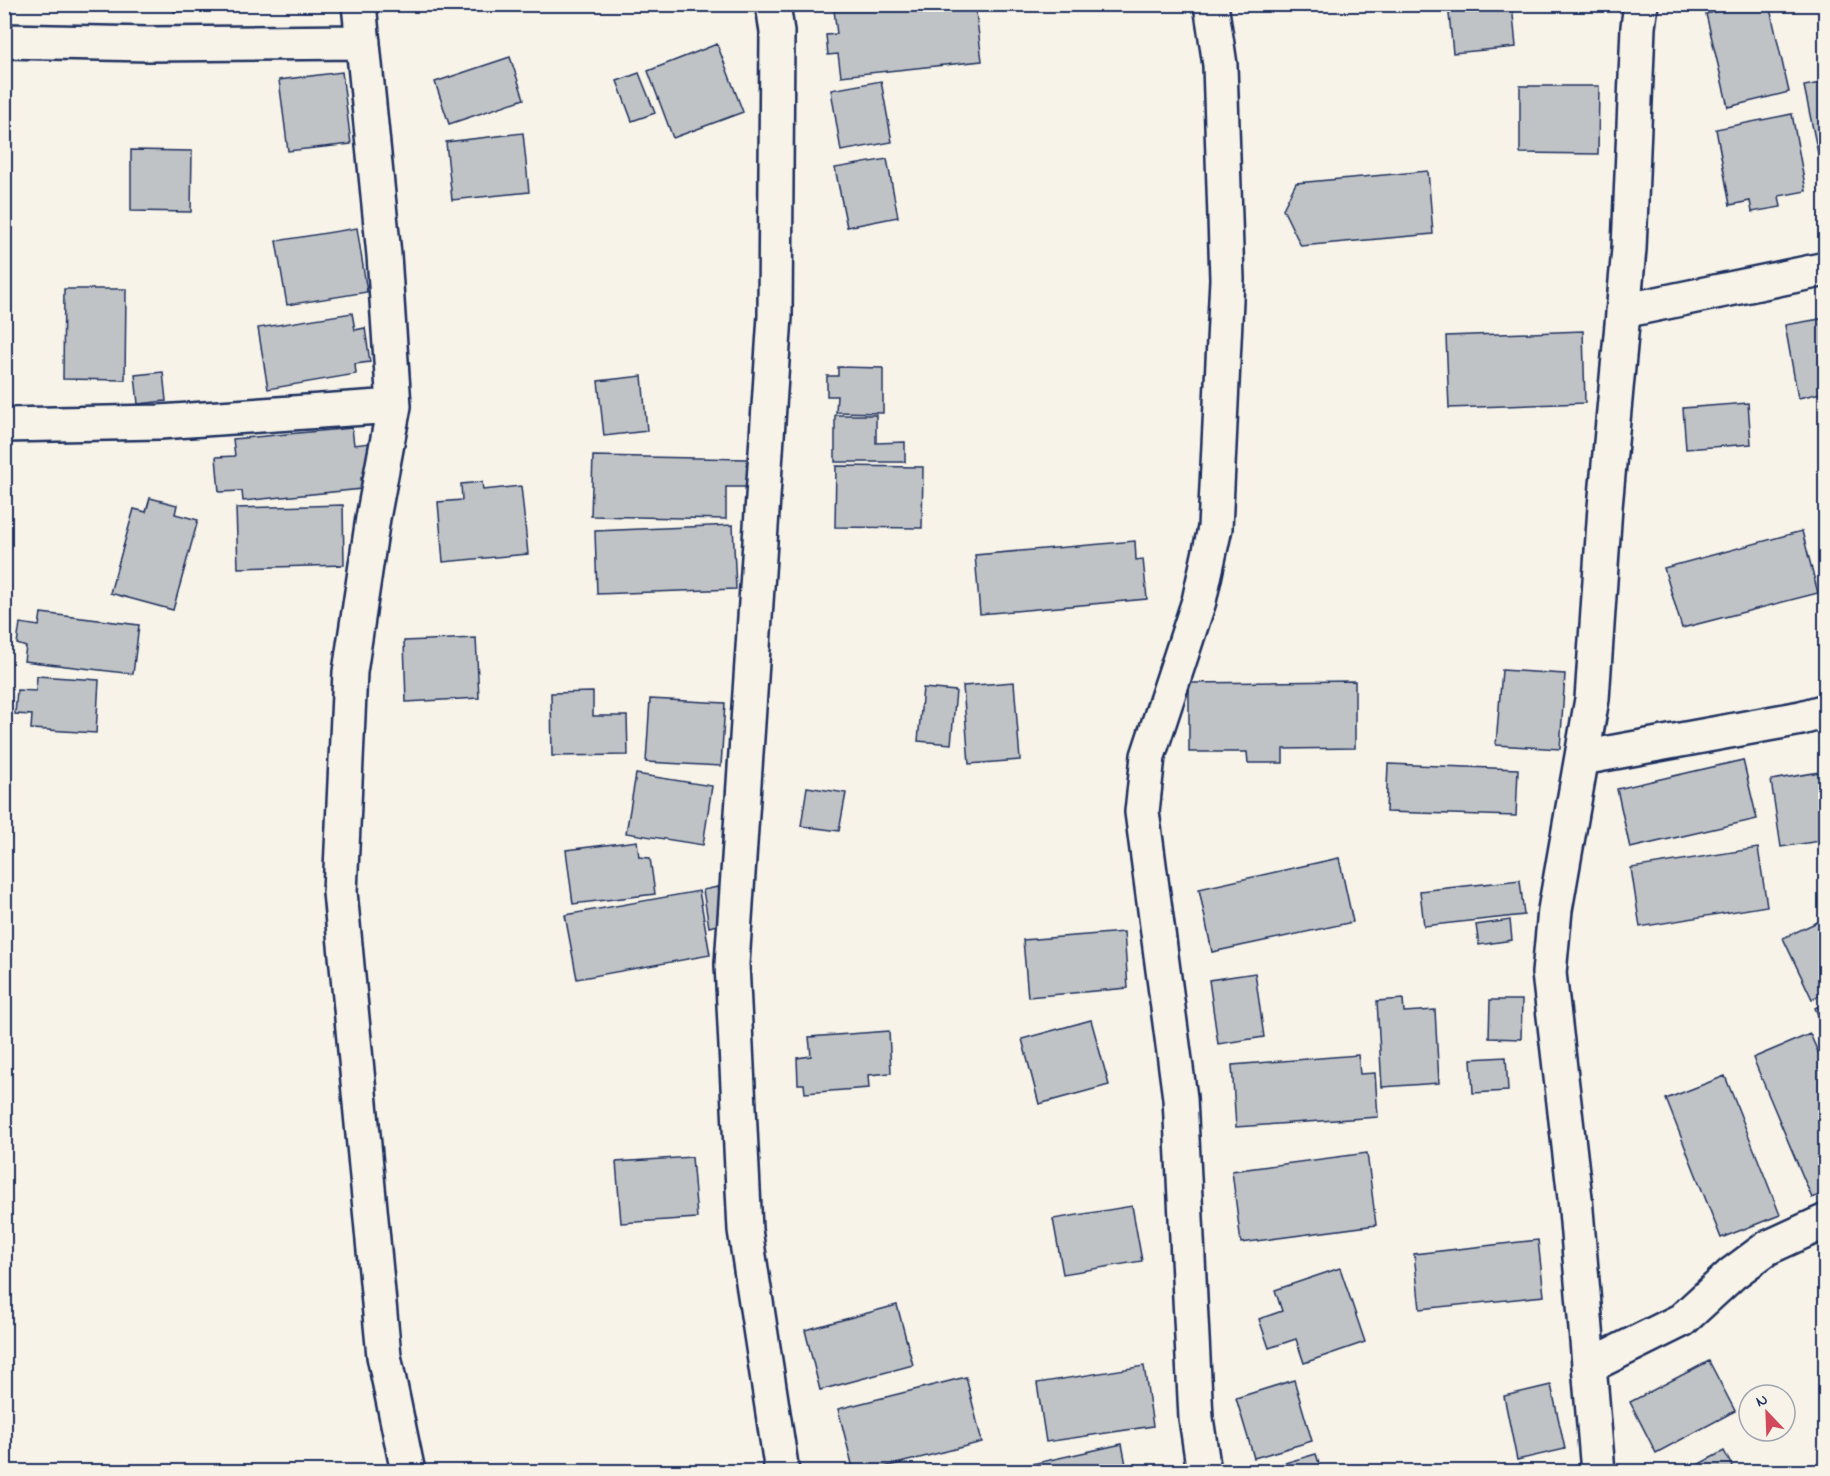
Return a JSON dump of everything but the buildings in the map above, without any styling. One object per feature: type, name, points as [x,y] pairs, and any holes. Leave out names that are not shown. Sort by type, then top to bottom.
[{"type":"street","points":[[359,4],[384,255],[394,406],[373,518],[350,672],[340,892],[384,1356],[408,1472]]},
{"type":"street","points":[[773,4],[777,32],[775,316],[732,964],[745,1230],[782,1472]]},
{"type":"street","points":[[1204,1472],[1197,1418],[1180,1098],[1142,812],[1148,756],[1199,602],[1215,528],[1227,279],[1220,65],[1211,4]]},
{"type":"street","points":[[1598,1472],[1575,1198],[1550,973],[1555,910],[1592,699],[1605,507],[1629,249],[1638,27],[1641,4]]},
{"type":"street","points":[[4,41],[149,44],[363,42]]},
{"type":"street","points":[[1623,311],[1826,269]]},
{"type":"street","points":[[4,425],[160,422],[394,406]]},
{"type":"street","points":[[1582,758],[1801,718],[1826,711]]},
{"type":"street","points":[[1589,1366],[1682,1320],[1732,1274],[1767,1248],[1826,1221]]}]
